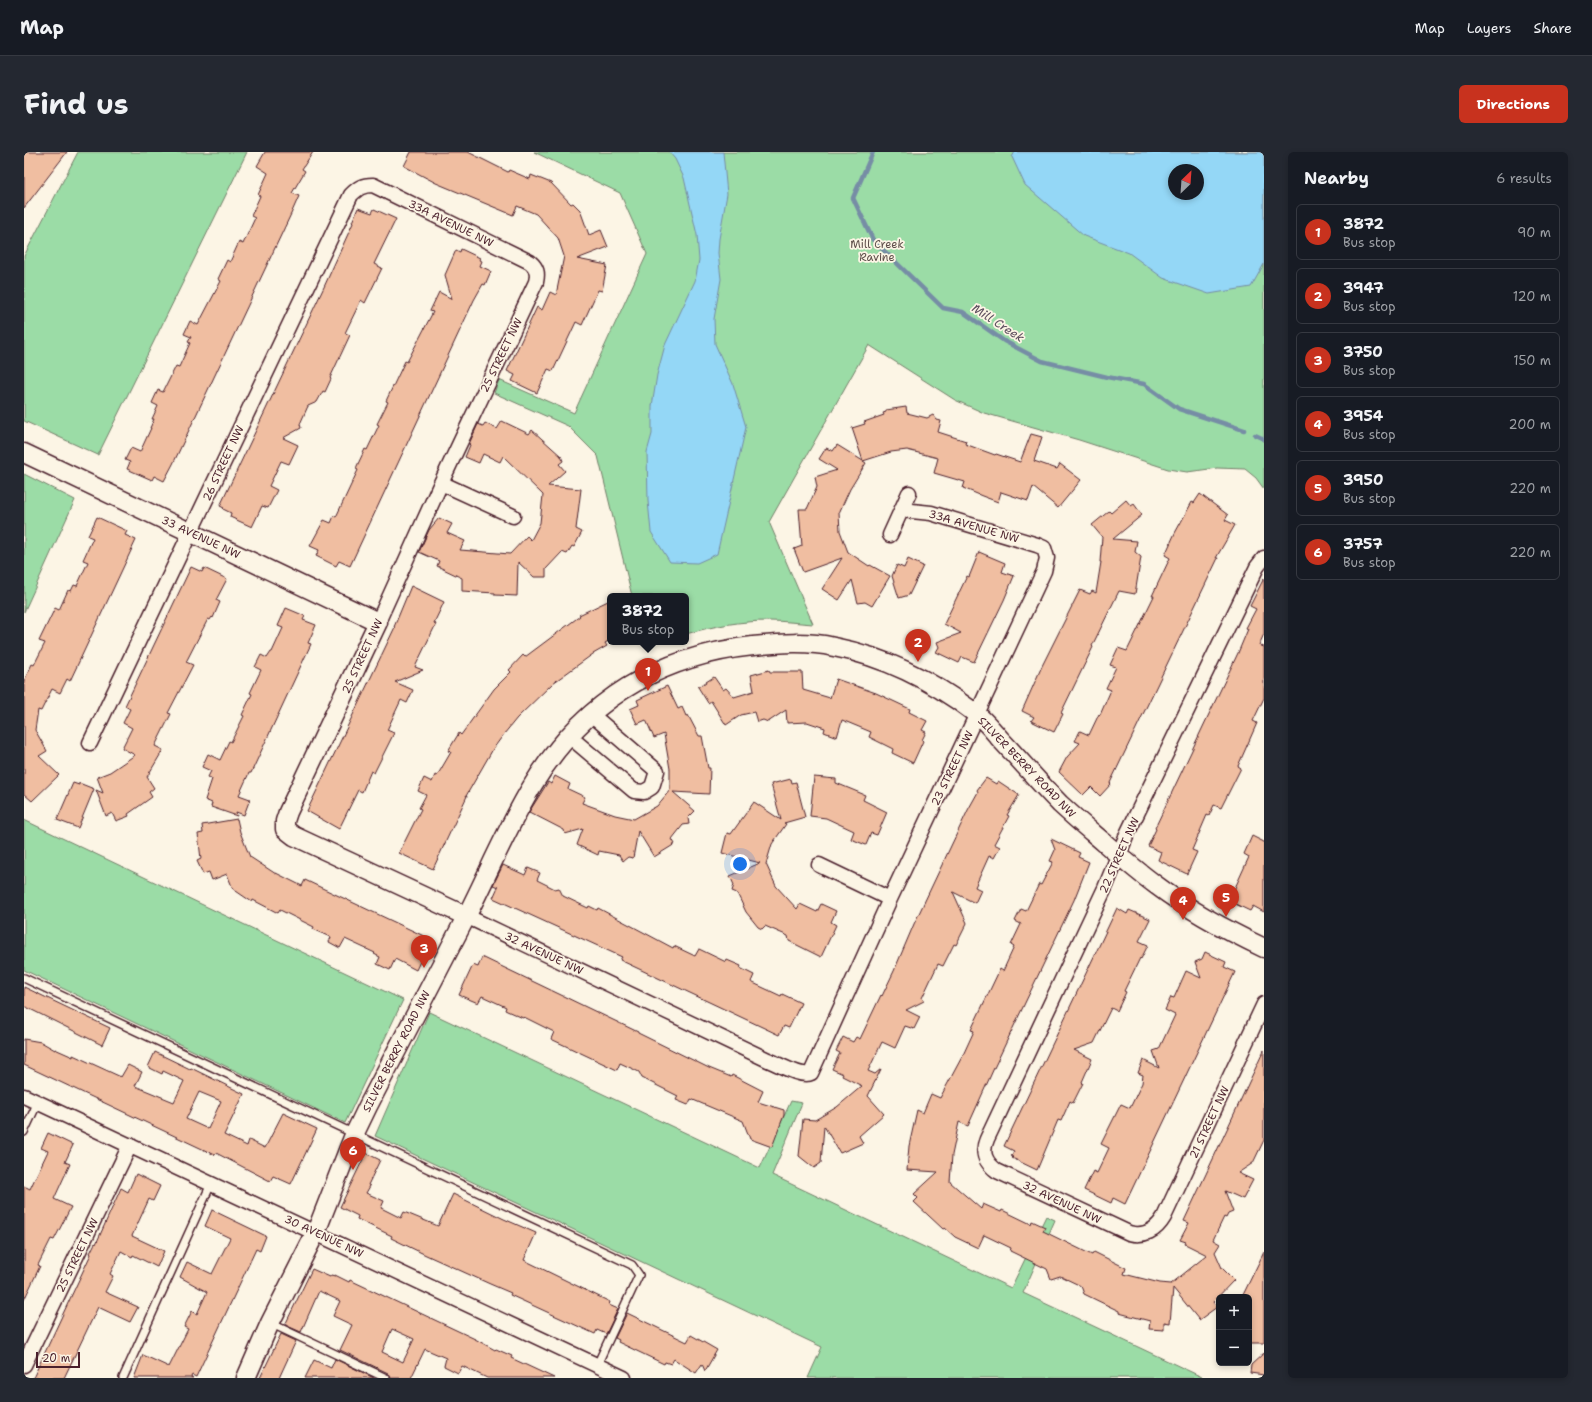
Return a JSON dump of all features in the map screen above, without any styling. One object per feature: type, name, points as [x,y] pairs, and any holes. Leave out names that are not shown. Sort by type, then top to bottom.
[{"type":"street","name":"33A AVENUE NW","points":[[360,186],[373,185],[530,262],[536,266],[537,270]]},
{"type":"street","name":"26 STREET NW","points":[[90,743],[351,195],[360,186]]},
{"type":"street","name":"25 STREET NW","points":[[285,829],[284,821],[288,812],[536,282],[537,270]]},
{"type":"street","name":"33 AVENUE NW","points":[[24,453],[378,622]]},
{"type":"street","points":[[441,483],[512,516]]},
{"type":"street","points":[[890,535],[910,493]]},
{"type":"street","name":"33A AVENUE NW","points":[[902,510],[931,513],[1044,548]]},
{"type":"street","name":"23 STREET NW","points":[[806,1074],[814,1069],[890,899],[1044,571],[1047,558],[1044,548]]},
{"type":"street","name":"22 STREET NW","points":[[984,1156],[984,1146],[987,1138],[1102,895],[1128,832],[1256,567],[1264,558]]},
{"type":"street","name":"SILVER BERRY ROAD NW","points":[[246,1378],[270,1323],[316,1232],[354,1135],[368,1106],[466,916],[514,817],[535,780],[568,736],[591,714],[616,693],[636,680],[656,670],[694,656],[744,647],[787,642],[834,646],[880,660],[913,674],[978,714],[1061,804],[1118,856],[1158,887],[1179,901],[1220,926],[1264,948]]},
{"type":"street","points":[[568,736],[634,791],[644,792],[652,787],[656,771],[591,714]]},
{"type":"street","name":"32 AVENUE NW","points":[[285,829],[294,836],[768,1060],[806,1074]]},
{"type":"street","points":[[819,865],[890,899]]},
{"type":"street","name":"21 STREET NW","points":[[1147,1233],[1157,1227],[1164,1217],[1264,1004]]},
{"type":"street","name":"30 AVENUE NW","points":[[24,1096],[624,1378]]},
{"type":"street","name":"25 STREET NW","points":[[24,1365],[130,1145]]},
{"type":"street","name":"32 AVENUE NW","points":[[984,1156],[990,1166],[997,1171],[1054,1198],[1129,1233],[1135,1235],[1147,1233]]},
{"type":"lane","points":[[24,978],[632,1265],[639,1275],[597,1365]]},
{"type":"lane","points":[[24,1132],[38,1102]]},
{"type":"lane","points":[[123,1378],[211,1184]]},
{"type":"lane","points":[[270,1323],[386,1378]]},
{"type":"green space","points":[[78,152],[247,152],[98,455],[24,421],[24,256]]},
{"type":"green space","name":"Mill Creek Ravine","points":[[534,152],[1264,152],[1264,489],[1256,478],[1245,469],[1217,468],[1187,472],[1168,469],[1079,440],[984,413],[955,400],[869,345],[769,522],[813,624],[759,621],[717,626],[689,633],[689,593],[631,593],[598,456],[568,426],[494,393],[499,380],[574,413],[647,254],[620,193]]},
{"type":"green space","points":[[24,474],[75,500],[24,612]]},
{"type":"green space","points":[[24,820],[403,1000],[345,1123],[24,970]]},
{"type":"green space","points":[[429,1012],[760,1168],[791,1101],[802,1103],[772,1175],[1011,1288],[1046,1216],[1055,1220],[1023,1293],[1204,1378],[808,1378],[822,1347],[375,1136]]},
{"type":"water","points":[[669,152],[723,152],[727,194],[719,239],[718,253],[721,279],[714,319],[715,344],[733,384],[746,427],[717,554],[697,563],[670,562],[651,532],[648,501],[647,452],[652,434],[652,406],[657,375],[665,345],[695,281],[699,260],[697,235],[684,178],[675,159]]},
{"type":"water","points":[[1015,152],[1264,152],[1264,264],[1251,287],[1209,294],[1163,278],[1129,253],[1084,236],[1025,185],[1012,157]]},
{"type":"building","points":[[24,152],[67,152],[24,208]]},
{"type":"building","points":[[265,152],[313,152],[302,169],[305,171],[292,193],[299,196],[291,214],[173,464],[164,481],[154,476],[152,480],[127,469],[130,462],[125,460],[131,448],[140,452],[151,428],[154,419],[152,419],[158,406],[152,403],[158,390],[163,392],[176,366],[179,367],[190,343],[188,342],[191,337],[184,334],[190,321],[198,325],[221,281],[218,279],[227,260],[230,262],[239,242],[243,244],[255,218],[251,216],[260,196],[258,195],[268,173],[257,166]]},
{"type":"building","points":[[411,152],[468,152],[508,172],[509,170],[530,179],[531,175],[551,183],[571,204],[573,203],[580,210],[589,235],[601,230],[608,247],[577,259],[607,265],[602,291],[598,290],[582,325],[576,322],[553,371],[548,369],[537,393],[512,381],[515,375],[507,371],[537,307],[542,310],[550,292],[556,295],[564,256],[558,238],[536,214],[517,206],[513,215],[436,183],[404,166]]},
{"type":"building","points":[[358,208],[372,213],[374,209],[396,219],[374,264],[382,268],[365,303],[361,300],[345,333],[350,335],[325,392],[323,391],[317,402],[308,406],[300,424],[301,428],[283,438],[298,445],[289,464],[281,461],[269,486],[277,490],[268,508],[262,506],[252,527],[230,517],[231,513],[220,506],[324,287],[353,223],[352,222]]},
{"type":"building","points":[[461,249],[480,258],[479,260],[482,261],[480,266],[491,271],[485,285],[483,284],[474,300],[350,566],[339,561],[336,566],[316,556],[319,550],[310,546],[324,520],[331,523],[334,516],[336,517],[358,470],[356,469],[357,466],[365,449],[367,450],[379,425],[377,424],[388,402],[386,401],[405,361],[407,362],[433,312],[430,311],[439,292],[452,299],[445,275],[456,250],[460,252]]},
{"type":"building","points":[[906,407],[907,413],[927,418],[933,415],[937,420],[941,421],[938,432],[966,441],[965,444],[995,455],[996,454],[1020,462],[1031,434],[1042,437],[1034,461],[1057,469],[1060,464],[1081,480],[1058,508],[1033,487],[1028,501],[1001,492],[998,502],[982,496],[963,488],[965,482],[934,473],[938,458],[907,450],[891,452],[863,461],[852,428],[884,415],[883,413],[886,412],[886,410]]},
{"type":"building","points":[[502,421],[529,434],[532,430],[561,456],[563,461],[559,464],[565,471],[548,486],[581,489],[576,529],[582,532],[574,547],[572,546],[567,554],[562,552],[546,569],[546,577],[534,577],[518,562],[517,596],[462,591],[462,578],[437,566],[439,561],[419,552],[429,530],[439,518],[452,524],[447,533],[465,541],[460,550],[510,554],[527,536],[531,540],[540,523],[543,495],[503,456],[500,462],[483,454],[479,463],[465,457],[478,424],[483,426],[485,423],[497,429]]},
{"type":"building","points":[[837,445],[866,463],[850,489],[839,513],[840,531],[848,552],[869,566],[870,565],[890,576],[872,606],[865,602],[858,603],[852,580],[839,600],[822,589],[842,558],[803,572],[794,549],[802,546],[799,509],[807,509],[817,487],[815,477],[837,470],[819,459],[826,448],[833,451]]},
{"type":"building","points":[[1200,494],[1228,515],[1225,520],[1235,525],[1216,558],[1218,558],[1110,783],[1111,784],[1100,796],[1091,787],[1083,795],[1059,772],[1067,757],[1080,743],[1075,741],[1080,731],[1089,735],[1099,714],[1100,715],[1111,690],[1106,688],[1116,667],[1110,665],[1118,648],[1127,651],[1154,596],[1152,596],[1170,558],[1165,555],[1175,533],[1192,502],[1194,503]]},
{"type":"building","points":[[1126,500],[1131,506],[1134,504],[1142,515],[1113,539],[1137,541],[1135,552],[1141,557],[1135,594],[1119,591],[1061,713],[1063,714],[1054,732],[1031,721],[1034,717],[1022,711],[1042,666],[1080,590],[1090,594],[1092,591],[1096,593],[1101,562],[1102,537],[1092,525],[1109,511],[1111,513]]},
{"type":"building","points":[[97,517],[127,531],[125,535],[136,540],[70,681],[67,679],[60,693],[52,689],[41,711],[38,710],[35,730],[47,751],[39,756],[59,775],[32,801],[24,794],[24,681],[32,664],[34,665],[45,643],[39,641],[55,608],[59,610],[68,590],[71,591],[74,585],[77,586],[88,562],[83,560],[93,538],[88,536]]},
{"type":"building","points":[[979,552],[1005,563],[1002,572],[1014,576],[974,662],[962,657],[959,663],[936,652],[939,647],[937,642],[961,633],[944,624],[967,576],[969,577]]},
{"type":"building","points":[[908,559],[923,566],[909,595],[899,598],[892,576],[897,565],[904,568]]},
{"type":"building","points":[[191,567],[202,572],[204,568],[227,579],[216,600],[220,602],[213,618],[212,617],[210,620],[208,619],[186,662],[193,665],[168,713],[171,714],[155,746],[163,750],[147,777],[154,788],[149,792],[152,797],[128,814],[129,816],[116,821],[112,813],[106,816],[96,790],[103,793],[97,777],[110,772],[135,755],[122,748],[132,728],[123,723],[130,709],[125,706]]},
{"type":"building","points":[[1264,578],[1264,634],[1259,645],[1264,647],[1264,698],[1253,721],[1257,723],[1238,766],[1241,768],[1221,808],[1214,805],[1209,816],[1207,815],[1192,850],[1197,852],[1187,874],[1158,860],[1161,852],[1148,846],[1156,829],[1155,828],[1238,653],[1248,629],[1246,628],[1256,609],[1250,606]]},
{"type":"building","points":[[411,586],[444,602],[434,623],[436,624],[415,667],[423,670],[395,682],[413,690],[407,703],[401,700],[387,730],[394,733],[374,773],[371,771],[362,792],[358,790],[339,829],[307,811],[395,627]]},
{"type":"building","points":[[607,601],[607,642],[605,643],[607,646],[593,654],[553,683],[517,718],[504,734],[493,749],[466,796],[433,869],[399,853],[421,809],[419,808],[426,795],[418,791],[424,778],[432,782],[435,775],[437,776],[451,752],[448,751],[459,733],[461,735],[494,689],[511,672],[509,670],[523,655],[525,657],[580,616],[579,615]]},
{"type":"building","points":[[286,608],[305,616],[303,620],[316,625],[308,643],[311,644],[251,773],[249,773],[239,795],[250,799],[244,815],[236,812],[237,816],[211,807],[212,803],[205,800],[212,779],[208,777],[211,771],[202,767],[208,754],[220,760],[229,741],[231,742],[244,716],[242,715],[252,694],[250,693],[261,670],[255,667],[261,655],[267,658],[272,652],[283,628],[278,626]]},
{"type":"building","points":[[769,670],[770,672],[802,672],[803,690],[830,698],[836,679],[876,693],[910,709],[909,712],[927,721],[922,730],[926,732],[922,740],[923,741],[913,763],[892,753],[893,749],[869,737],[871,732],[842,720],[837,737],[824,732],[825,728],[807,722],[787,723],[786,710],[768,722],[763,720],[757,722],[754,712],[741,715],[726,725],[711,701],[708,703],[698,687],[714,677],[723,690],[726,688],[734,697],[754,691],[751,675]]},
{"type":"building","points":[[667,686],[678,709],[682,707],[699,736],[702,736],[708,768],[710,768],[709,794],[673,792],[695,811],[688,818],[689,824],[683,825],[672,839],[675,844],[654,857],[638,831],[633,858],[628,857],[623,861],[619,855],[599,851],[598,855],[577,845],[583,829],[565,834],[564,830],[529,812],[548,782],[551,784],[555,776],[570,784],[568,789],[585,797],[582,803],[615,815],[634,819],[657,806],[670,790],[670,769],[664,734],[654,738],[646,720],[637,724],[630,709],[639,705],[637,700]]},
{"type":"building","points":[[814,777],[836,779],[836,783],[865,795],[863,800],[887,812],[877,835],[871,833],[866,845],[851,839],[854,831],[826,818],[810,816]]},
{"type":"building","points":[[986,778],[996,784],[998,781],[1019,795],[1007,815],[1009,816],[994,844],[1000,847],[994,858],[989,856],[975,887],[981,890],[975,903],[953,892],[967,923],[943,966],[938,964],[922,998],[924,1001],[906,1010],[920,1017],[914,1029],[905,1026],[895,1048],[882,1042],[868,1071],[875,1074],[881,1069],[868,1096],[884,1114],[859,1136],[863,1143],[840,1153],[824,1126],[821,1163],[814,1168],[799,1156],[803,1119],[815,1120],[837,1107],[862,1086],[832,1069],[840,1053],[836,1051],[843,1037],[853,1042],[856,1037],[860,1039],[894,971],[914,924],[978,792],[977,790]]},
{"type":"building","points":[[791,779],[792,783],[796,782],[805,817],[784,823],[786,824],[772,844],[766,864],[776,886],[797,909],[800,904],[817,912],[821,904],[836,911],[831,922],[836,925],[821,957],[789,941],[788,936],[765,926],[762,929],[758,927],[746,912],[737,893],[732,891],[734,885],[730,876],[760,863],[722,853],[727,833],[731,834],[754,802],[781,820],[771,784]]},
{"type":"building","points":[[73,783],[79,785],[79,783],[94,789],[78,828],[57,820]]},
{"type":"building","points":[[237,819],[240,832],[250,857],[276,874],[302,886],[305,880],[426,937],[421,946],[426,949],[416,970],[395,959],[390,970],[377,964],[380,957],[374,954],[375,953],[345,939],[340,948],[329,942],[331,937],[313,929],[314,927],[280,910],[278,913],[253,900],[252,902],[233,889],[227,874],[212,880],[209,872],[203,874],[197,861],[201,859],[198,834],[203,833],[202,825]]},
{"type":"building","points":[[1252,836],[1264,842],[1264,912],[1253,906],[1250,911],[1229,901],[1249,857],[1244,854]]},
{"type":"building","points":[[1051,839],[1080,853],[1078,857],[1089,862],[1074,900],[968,1126],[959,1122],[952,1155],[950,1182],[981,1209],[983,1204],[1001,1212],[1002,1210],[1031,1224],[1032,1221],[1045,1227],[1043,1231],[1092,1255],[1094,1252],[1126,1268],[1124,1274],[1160,1283],[1171,1284],[1207,1255],[1180,1240],[1189,1223],[1184,1221],[1264,1050],[1264,1140],[1253,1163],[1238,1173],[1253,1180],[1243,1199],[1225,1191],[1233,1212],[1228,1214],[1226,1218],[1224,1217],[1213,1240],[1220,1244],[1215,1252],[1222,1268],[1234,1280],[1221,1294],[1216,1294],[1216,1299],[1213,1302],[1216,1308],[1199,1320],[1173,1288],[1170,1323],[1164,1322],[1164,1330],[1149,1329],[1150,1321],[1119,1313],[1119,1311],[1084,1294],[1081,1286],[1060,1276],[1051,1279],[1047,1269],[1010,1251],[1011,1248],[984,1235],[978,1248],[955,1237],[945,1228],[943,1229],[914,1202],[918,1198],[914,1194],[938,1172],[907,1170],[909,1146],[917,1110],[923,1113],[931,1094],[940,1098],[963,1055],[974,1031],[971,1030],[1000,969],[1003,971],[1014,947],[1011,945],[1021,924],[1015,921],[1021,909],[1026,911],[1039,884],[1041,885],[1053,862],[1050,861],[1055,850]]},
{"type":"building","points":[[503,865],[525,875],[528,868],[540,873],[537,880],[555,889],[559,888],[563,896],[588,908],[589,906],[597,910],[598,908],[673,948],[674,946],[695,956],[699,949],[726,962],[727,960],[741,966],[740,968],[754,975],[751,982],[781,996],[782,994],[801,1003],[789,1028],[784,1026],[779,1035],[620,960],[622,957],[493,898],[498,887],[493,885]]},
{"type":"building","points":[[1117,908],[1127,914],[1129,910],[1150,919],[1139,941],[1148,945],[1124,991],[1126,992],[1117,1011],[1111,1008],[1094,1043],[1074,1050],[1092,1059],[1082,1082],[1083,1083],[1073,1103],[1070,1101],[1061,1121],[1058,1120],[1037,1170],[1012,1158],[1013,1157],[1011,1156],[1014,1151],[1004,1146]]},
{"type":"building","points":[[1205,952],[1226,962],[1224,967],[1235,972],[1125,1204],[1113,1198],[1111,1203],[1084,1190],[1093,1171],[1097,1173],[1109,1148],[1101,1144],[1121,1104],[1130,1108],[1142,1083],[1143,1075],[1138,1073],[1143,1060],[1159,1068],[1153,1051],[1159,1049],[1175,1015],[1165,1010],[1171,997],[1174,998],[1186,971],[1201,978],[1195,962],[1202,959]]},
{"type":"building","points":[[482,957],[709,1068],[731,1077],[732,1075],[763,1091],[758,1102],[784,1110],[784,1115],[772,1147],[750,1139],[743,1121],[691,1099],[688,1105],[676,1100],[678,1096],[642,1078],[639,1072],[620,1063],[617,1070],[551,1039],[554,1032],[524,1017],[523,1018],[505,1010],[506,1007],[482,996],[478,1003],[459,995],[473,965],[478,967]]},
{"type":"building","points":[[24,987],[110,1028],[102,1045],[24,1006]]},
{"type":"building","points":[[24,1039],[41,1042],[55,1050],[73,1057],[73,1055],[121,1077],[128,1065],[142,1072],[135,1086],[174,1102],[184,1081],[163,1071],[162,1074],[148,1067],[155,1052],[244,1094],[224,1135],[247,1146],[249,1140],[265,1148],[283,1113],[317,1129],[291,1184],[273,1176],[270,1181],[216,1153],[215,1155],[24,1065]],"holes":[[[199,1092],[221,1101],[208,1129],[186,1119]]]},
{"type":"building","points":[[48,1133],[73,1145],[65,1162],[70,1164],[54,1199],[71,1207],[54,1240],[51,1239],[38,1265],[40,1266],[24,1300],[24,1186],[30,1189],[48,1151],[41,1148]]},
{"type":"building","points":[[366,1153],[380,1160],[368,1185],[370,1186],[366,1193],[384,1201],[381,1208],[401,1218],[404,1212],[438,1226],[453,1194],[536,1233],[524,1260],[610,1302],[609,1305],[618,1309],[606,1334],[597,1330],[595,1334],[510,1295],[511,1293],[426,1255],[391,1238],[392,1236],[357,1219],[358,1216],[340,1207]]},
{"type":"building","points":[[136,1174],[160,1186],[153,1201],[149,1199],[132,1236],[164,1251],[157,1267],[133,1255],[132,1257],[121,1251],[110,1274],[113,1276],[105,1292],[138,1307],[130,1322],[98,1307],[64,1378],[33,1378],[121,1188],[128,1192]]},
{"type":"building","points":[[212,1210],[266,1236],[260,1251],[256,1249],[196,1377],[192,1375],[191,1377],[193,1378],[134,1378],[143,1355],[169,1367],[188,1329],[184,1327],[192,1311],[197,1314],[207,1292],[180,1277],[187,1262],[212,1274],[230,1238],[205,1226]]},
{"type":"building","points":[[1264,1252],[1264,1343],[1252,1343],[1252,1294],[1243,1294]]},
{"type":"building","points":[[312,1269],[330,1277],[331,1275],[335,1275],[349,1282],[350,1280],[475,1339],[495,1350],[496,1349],[512,1356],[511,1358],[554,1378],[487,1378],[462,1366],[458,1373],[444,1366],[446,1358],[425,1349],[411,1378],[391,1378],[388,1373],[340,1350],[352,1325],[333,1316],[340,1301],[319,1291],[301,1332],[285,1325]],"holes":[[[392,1329],[414,1339],[403,1362],[382,1352]]]},
{"type":"building","points":[[627,1313],[687,1342],[691,1335],[717,1350],[705,1371],[702,1364],[696,1373],[674,1359],[671,1364],[665,1362],[664,1364],[618,1342],[619,1340],[615,1338]]},
{"type":"building","points":[[281,1334],[296,1341],[279,1378],[260,1378]]},
{"type":"building","points":[[1264,1353],[1264,1375],[1250,1373],[1252,1364]]},
{"type":"building","points":[[335,1359],[374,1378],[305,1378],[314,1360],[331,1368]]},
{"type":"waterway","name":"Mill Creek","points":[[873,152],[853,198],[873,240],[943,308],[963,312],[1004,341],[1042,361],[1107,377],[1144,384],[1179,409],[1244,430]]},
{"type":"waterway","name":"Mill Creek","points":[[1255,435],[1264,439]]},
{"type":"place","name":"3947","points":[[918,662]]},
{"type":"place","name":"3872","points":[[648,691]]},
{"type":"place","name":"3950","points":[[1226,917]]},
{"type":"place","name":"3954","points":[[1183,920]]},
{"type":"place","name":"3750","points":[[424,968]]},
{"type":"place","name":"3757","points":[[353,1170]]}]
